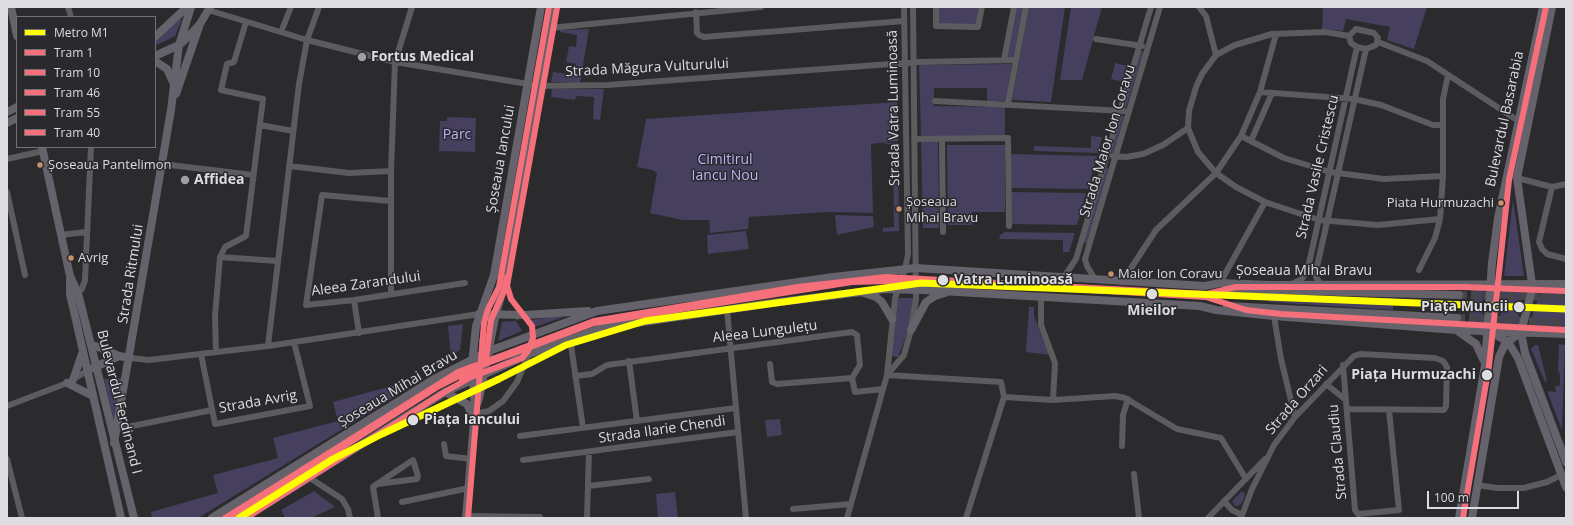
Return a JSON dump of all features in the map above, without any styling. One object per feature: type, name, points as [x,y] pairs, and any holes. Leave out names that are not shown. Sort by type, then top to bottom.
[{"type":"main road","points":[[10,7],[16,32]]},
{"type":"main road","points":[[156,37],[186,7]]},
{"type":"main road","points":[[179,45],[191,7]]},
{"type":"main road","name":"Șoseaua Iancului","points":[[479,314],[494,275],[541,7]]},
{"type":"main road","name":"Șoseaua Iancului","points":[[496,313],[506,277],[554,7]]},
{"type":"main road","name":"Bulevardul Basarabia","points":[[1491,284],[1496,230],[1517,120],[1543,7]]},
{"type":"main road","name":"Bulevardul Basarabia","points":[[1521,332],[1532,294],[1532,284],[1517,178],[1552,7]]},
{"type":"main road","points":[[156,56],[179,45],[187,38],[200,24],[209,9]]},
{"type":"main road","name":"Strada Ritmului","points":[[171,110],[200,24]]},
{"type":"main road","name":"Strada Ritmului","points":[[114,443],[130,358],[171,110],[179,45]]},
{"type":"main road","points":[[156,62],[167,69],[171,75],[173,89]]},
{"type":"main road","points":[[7,112],[16,108]]},
{"type":"main road","name":"Bulevardul Ferdinand I","points":[[42,149],[74,294],[87,371],[121,518]]},
{"type":"main road","name":"Șoseaua Mihai Bravu","points":[[212,518],[304,462],[425,385],[473,359],[489,351],[597,311],[905,268],[1205,286],[1220,283],[1291,285],[1566,284]]},
{"type":"main road","points":[[1460,518],[1485,366],[1491,284]]},
{"type":"main road","points":[[1205,286],[1264,291],[1459,294]]},
{"type":"main road","name":"Șoseaua Mihai Bravu","points":[[244,518],[445,392],[472,378],[570,338],[608,327],[727,309],[860,291],[898,289],[1200,306],[1216,310],[1274,316],[1456,330],[1566,334]]},
{"type":"main road","points":[[860,291],[879,299],[892,319]]},
{"type":"main road","points":[[911,330],[926,302],[935,296],[950,291]]},
{"type":"main road","name":"Bulevardul Ferdinand I","points":[[74,294],[92,345],[114,443],[134,518]]},
{"type":"main road","points":[[501,296],[513,314]]},
{"type":"main road","points":[[1200,306],[1457,318]]},
{"type":"main road","points":[[466,517],[475,412],[472,378],[473,359],[479,314],[597,311]]},
{"type":"main road","points":[[475,412],[479,399],[496,313]]},
{"type":"main road","points":[[1456,330],[1476,344],[1481,352],[1485,366]]},
{"type":"main road","points":[[1488,331],[1508,342],[1523,370],[1566,487]]},
{"type":"main road","points":[[1472,518],[1500,352],[1508,342],[1521,332],[1526,353],[1566,462]]},
{"type":"main road","points":[[92,345],[108,350],[119,356],[130,358]]},
{"type":"main road","points":[[83,351],[70,382],[93,396]]},
{"type":"main road","points":[[87,371],[119,356]]},
{"type":"main road","points":[[445,392],[468,405],[474,424]]},
{"type":"street","points":[[281,32],[291,7]]},
{"type":"street","points":[[268,346],[293,131],[307,40],[319,7]]},
{"type":"street","points":[[391,294],[390,202],[395,62],[412,7]]},
{"type":"street","points":[[550,28],[713,9],[760,7]]},
{"type":"street","name":"Strada Vatra Luminoasă","points":[[887,375],[892,319],[898,289],[908,254],[904,7]]},
{"type":"street","name":"Strada Vatra Luminoasă","points":[[887,375],[904,355],[911,330],[916,290],[912,7]]},
{"type":"street","points":[[936,7],[936,26],[978,27],[982,7]]},
{"type":"street","points":[[1004,60],[1014,7]]},
{"type":"street","points":[[1008,104],[1026,7]]},
{"type":"street","name":"Strada Maior Ion Coravu","points":[[1064,277],[1076,260],[1151,7]]},
{"type":"street","name":"Strada Maior Ion Coravu","points":[[1095,279],[1087,266],[1085,259],[1160,7]]},
{"type":"street","points":[[1199,7],[1206,16],[1216,55]]},
{"type":"street","name":"Strada Măgura Vulturului","points":[[209,9],[246,22],[307,40],[395,62],[540,86],[608,85],[905,63],[1016,60]]},
{"type":"street","points":[[696,12],[697,33],[699,36],[904,21]]},
{"type":"street","points":[[216,352],[215,316],[220,257],[225,247],[246,236],[263,100],[221,90],[227,64],[234,62],[246,22]]},
{"type":"street","points":[[1348,36],[1356,29],[1371,31],[1376,35],[1378,42]]},
{"type":"street","points":[[1348,36],[1325,32],[1276,34],[1241,43],[1216,55],[1202,74],[1196,87],[1189,111],[1188,128],[1198,152],[1216,173],[1236,187],[1265,202],[1319,220],[1327,222],[1378,225],[1440,219]]},
{"type":"street","points":[[1122,282],[1156,230],[1172,212],[1216,173],[1241,136],[1260,92],[1276,34]]},
{"type":"street","points":[[1348,36],[1351,44],[1366,49],[1373,48],[1378,42]]},
{"type":"street","points":[[1096,39],[1148,47]]},
{"type":"street","points":[[1378,42],[1413,54],[1441,70],[1517,120]]},
{"type":"street","name":"Strada Vasile Cristescu","points":[[1291,285],[1302,279],[1308,268],[1357,47]]},
{"type":"street","name":"Strada Vasile Cristescu","points":[[1321,285],[1316,277],[1316,271],[1366,49]]},
{"type":"street","points":[[1419,270],[1435,238],[1440,219],[1443,176],[1443,100],[1448,75]]},
{"type":"street","points":[[1260,92],[1346,97],[1381,105],[1433,125],[1443,125]]},
{"type":"street","points":[[1251,141],[1272,93]]},
{"type":"street","points":[[936,101],[1120,110],[1129,112]]},
{"type":"street","points":[[260,125],[293,131]]},
{"type":"street","points":[[1107,155],[1116,157],[1130,157],[1143,154],[1163,145],[1188,128]]},
{"type":"street","points":[[1241,136],[1284,158],[1338,174],[1384,179],[1443,176]]},
{"type":"street","points":[[914,139],[1008,138],[1009,226]]},
{"type":"street","points":[[942,139],[943,232]]},
{"type":"street","points":[[74,294],[82,289],[85,280],[91,148]]},
{"type":"street","points":[[7,159],[42,149]]},
{"type":"street","points":[[162,164],[253,175]]},
{"type":"street","points":[[289,166],[343,173],[391,171]]},
{"type":"street","points":[[1517,178],[1552,187],[1566,184]]},
{"type":"street","points":[[1552,187],[1539,242],[1542,249],[1547,254],[1566,260]]},
{"type":"street","points":[[7,192],[25,275]]},
{"type":"street","name":"Aleea Zarandului","points":[[390,202],[321,195],[306,305],[354,300],[465,283]]},
{"type":"street","points":[[1220,283],[1265,202]]},
{"type":"street","points":[[61,235],[86,232]]},
{"type":"street","points":[[220,257],[277,261]]},
{"type":"street","points":[[1041,297],[1041,325],[1055,363],[1053,400]]},
{"type":"street","points":[[354,300],[359,333]]},
{"type":"street","points":[[727,309],[746,518]]},
{"type":"street","points":[[130,358],[149,360],[268,346],[479,314]]},
{"type":"street","points":[[1274,316],[1281,359],[1295,417]]},
{"type":"street","name":"Aleea Lungulețu","points":[[575,376],[592,374],[607,365],[629,361],[856,333],[858,335],[860,365],[852,378]]},
{"type":"street","points":[[570,338],[583,428]]},
{"type":"street","name":"Strada Avrig","points":[[201,354],[215,424],[310,406],[294,342]]},
{"type":"street","points":[[475,412],[489,411],[503,402],[517,382],[529,354]]},
{"type":"street","name":"Strada Orzari","points":[[1242,516],[1268,454],[1295,417],[1343,365],[1354,356],[1360,354],[1440,359],[1446,367],[1445,409],[1442,411],[1388,410]]},
{"type":"street","points":[[629,361],[636,421]]},
{"type":"street","points":[[770,364],[772,382],[777,384],[852,378],[854,390],[857,393],[883,389]]},
{"type":"street","name":"Strada Claudiu","points":[[1343,365],[1355,510],[1360,515],[1375,516],[1399,510],[1388,410]]},
{"type":"street","points":[[7,406],[70,382],[87,371]]},
{"type":"street","points":[[847,518],[887,375],[1001,382],[1004,397],[966,518]]},
{"type":"street","points":[[1326,384],[1346,400]]},
{"type":"street","points":[[1004,397],[1053,400],[1115,396],[1128,399],[1178,429],[1221,438],[1246,479]]},
{"type":"street","points":[[1122,446],[1124,415],[1128,399]]},
{"type":"street","points":[[520,436],[736,408]]},
{"type":"street","points":[[1347,408],[1388,410]]},
{"type":"street","name":"Bulevardul Ferdinand I","points":[[117,429],[212,410]]},
{"type":"street","name":"Strada Ilarie Chendi","points":[[523,460],[738,432]]},
{"type":"street","points":[[444,444],[446,456],[471,459]]},
{"type":"street","name":"Strada Ilarie Chendi","points":[[587,518],[589,452]]},
{"type":"street","points":[[1208,518],[1268,454]]},
{"type":"street","points":[[7,459],[22,518]]},
{"type":"street","points":[[377,484],[416,479],[418,476],[413,460],[377,484],[372,490],[378,518]]},
{"type":"street","points":[[1134,474],[1139,518]]},
{"type":"street","points":[[1477,485],[1502,489],[1524,488],[1538,485],[1561,475]]},
{"type":"street","points":[[310,478],[342,499],[348,509],[350,518]]},
{"type":"street","points":[[588,486],[649,479]]},
{"type":"street","points":[[402,502],[469,488]]},
{"type":"street","points":[[1224,501],[1232,510],[1242,516]]},
{"type":"street","points":[[793,509],[851,504]]},
{"type":"street","points":[[466,517],[540,517]]},
{"type":"green space","points":[[938,7],[980,7],[977,26],[938,24]]},
{"type":"green space","points":[[1016,7],[1024,7],[1014,58],[1006,58]]},
{"type":"green space","points":[[1029,7],[1065,7],[1051,102],[1012,100]]},
{"type":"green space","points":[[1071,7],[1102,7],[1082,80],[1060,80]]},
{"type":"green space","points":[[1323,7],[1427,7],[1414,49],[1387,40],[1390,27],[1346,19],[1343,31],[1322,29]]},
{"type":"green space","points":[[180,19],[182,20],[175,36],[156,46],[156,42]]},
{"type":"green space","points":[[589,29],[580,83],[551,82],[553,72],[574,75],[576,64],[566,62],[569,46],[576,47],[577,35],[560,32],[560,30]]},
{"type":"green space","points":[[1140,51],[1144,51],[1126,108],[1124,107]]},
{"type":"green space","points":[[1115,63],[1128,66],[1124,82],[1111,79]]},
{"type":"green space","points":[[1012,64],[1006,101],[987,101],[987,88],[934,88],[934,106],[1005,107],[1005,136],[921,136],[919,65]]},
{"type":"green space","points":[[552,89],[604,89],[600,120],[593,119],[594,97],[576,96],[575,100],[551,97]]},
{"type":"green space","name":"Cimitirul Iancu Nou","points":[[897,102],[898,141],[871,144],[873,213],[829,212],[749,217],[748,229],[710,233],[709,220],[683,220],[650,213],[657,173],[652,170],[637,167],[646,119]]},
{"type":"green space","points":[[1121,116],[1124,116],[1114,153],[1112,153],[1111,152]]},
{"type":"green space","name":"Parc","points":[[447,117],[476,118],[475,152],[439,151],[440,121],[447,121]]},
{"type":"green space","points":[[1091,136],[1102,137],[1098,153],[1034,151],[1034,146],[1091,148]]},
{"type":"green space","points":[[921,141],[938,141],[939,228],[923,228]]},
{"type":"green space","points":[[882,143],[898,143],[899,231],[883,232],[883,228],[894,227],[893,145]]},
{"type":"green space","points":[[947,145],[1005,145],[1005,212],[972,212],[972,225],[948,225]]},
{"type":"green space","points":[[1011,154],[1097,156],[1088,189],[1011,188]]},
{"type":"green space","points":[[1105,167],[1110,169],[1087,244],[1083,242]]},
{"type":"green space","points":[[1011,192],[1086,193],[1077,225],[1011,224]]},
{"type":"green space","points":[[1513,199],[1524,276],[1504,276]]},
{"type":"green space","points":[[835,215],[873,216],[874,227],[837,235]]},
{"type":"green space","points":[[746,231],[749,249],[708,254],[707,235]]},
{"type":"green space","points":[[1005,232],[1075,233],[1069,252],[1063,252],[1063,240],[999,239],[1000,235]]},
{"type":"green space","points":[[1471,290],[1483,290],[1482,323],[1469,323]]},
{"type":"green space","points":[[1503,290],[1523,292],[1517,325],[1500,323]]},
{"type":"green space","points":[[1540,293],[1566,294],[1565,327],[1529,325]]},
{"type":"green space","points":[[897,298],[914,298],[909,329],[898,357],[890,356]]},
{"type":"green space","points":[[1393,298],[1393,310],[1269,302],[1269,299]]},
{"type":"green space","points":[[1029,307],[1034,307],[1034,316],[1051,355],[1026,352]]},
{"type":"green space","points":[[556,316],[564,317],[534,327],[531,320]]},
{"type":"green space","points":[[516,321],[522,331],[498,341],[502,322]]},
{"type":"green space","points":[[463,324],[460,350],[451,356],[448,326]]},
{"type":"green space","points":[[1559,344],[1565,345],[1562,430],[1547,391],[1556,392],[1555,386],[1560,386],[1560,374],[1558,371]]},
{"type":"green space","points":[[1535,345],[1538,345],[1547,381],[1545,382],[1531,349]]},
{"type":"green space","points":[[122,378],[114,421],[104,379]]},
{"type":"green space","points":[[399,384],[401,393],[198,518],[152,518],[151,512],[218,493],[213,475],[278,458],[273,438],[338,421],[333,402]]},
{"type":"green space","points":[[780,419],[782,435],[767,437],[765,420]]},
{"type":"green space","points":[[314,491],[335,507],[311,518],[285,518],[281,510]]},
{"type":"green space","points":[[1242,491],[1245,494],[1243,501],[1240,505],[1235,506],[1232,501]]},
{"type":"green space","points":[[675,492],[678,518],[658,518],[656,494]]},
{"type":"tunnel","points":[[1459,295],[1566,297]]},
{"type":"tunnel","points":[[1457,318],[1566,323]]},
{"type":"tram line","name":"55","points":[[468,518],[484,323],[488,309],[499,287],[549,7]]},
{"type":"tram line","name":"40","points":[[1463,518],[1489,366],[1509,180],[1546,7]]},
{"type":"tram line","name":"46","points":[[246,518],[443,393],[471,377],[522,358],[528,351],[533,338],[532,326],[511,299],[507,286],[557,8]]},
{"type":"tram line","name":"46","points":[[462,379],[477,371],[486,359],[491,320],[504,291],[507,277]]},
{"type":"tram line","name":"1","points":[[225,518],[458,372],[594,321],[798,287],[886,277],[1207,294],[1236,287],[1463,287],[1566,291]]},
{"type":"tram line","name":"10","points":[[231,518],[439,386],[477,367],[594,323],[852,282],[925,280],[1206,297],[1246,310],[1281,314],[1566,330]]},
{"type":"tram line","points":[[482,322],[488,315],[499,311],[509,313],[518,320]]},
{"type":"tram line","points":[[479,340],[486,353],[501,358]]},
{"type":"metro line","name":"M1","points":[[239,518],[333,459],[382,434],[499,379],[566,345],[645,321],[921,283],[1566,309]]},
{"type":"place","name":"Fortus Medical","points":[[362,57]]},
{"type":"place","name":"Șoseaua Pantelimon","points":[[40,165]]},
{"type":"place","name":"Affidea","points":[[185,180]]},
{"type":"place","name":"Piata Hurmuzachi","points":[[1501,203]]},
{"type":"place","name":"Șoseaua Mihai Bravu","points":[[899,209]]},
{"type":"place","name":"Avrig","points":[[71,258]]},
{"type":"place","name":"Maior Ion Coravu","points":[[1111,274]]},
{"type":"place","name":"Vatra Luminoasă","points":[[943,280]]},
{"type":"place","name":"Mieilor","points":[[1152,294]]},
{"type":"place","name":"Piața Muncii","points":[[1519,307]]},
{"type":"place","name":"Piața Hurmuzachi","points":[[1487,375]]},
{"type":"place","name":"Piața Iancului","points":[[413,420]]}]
